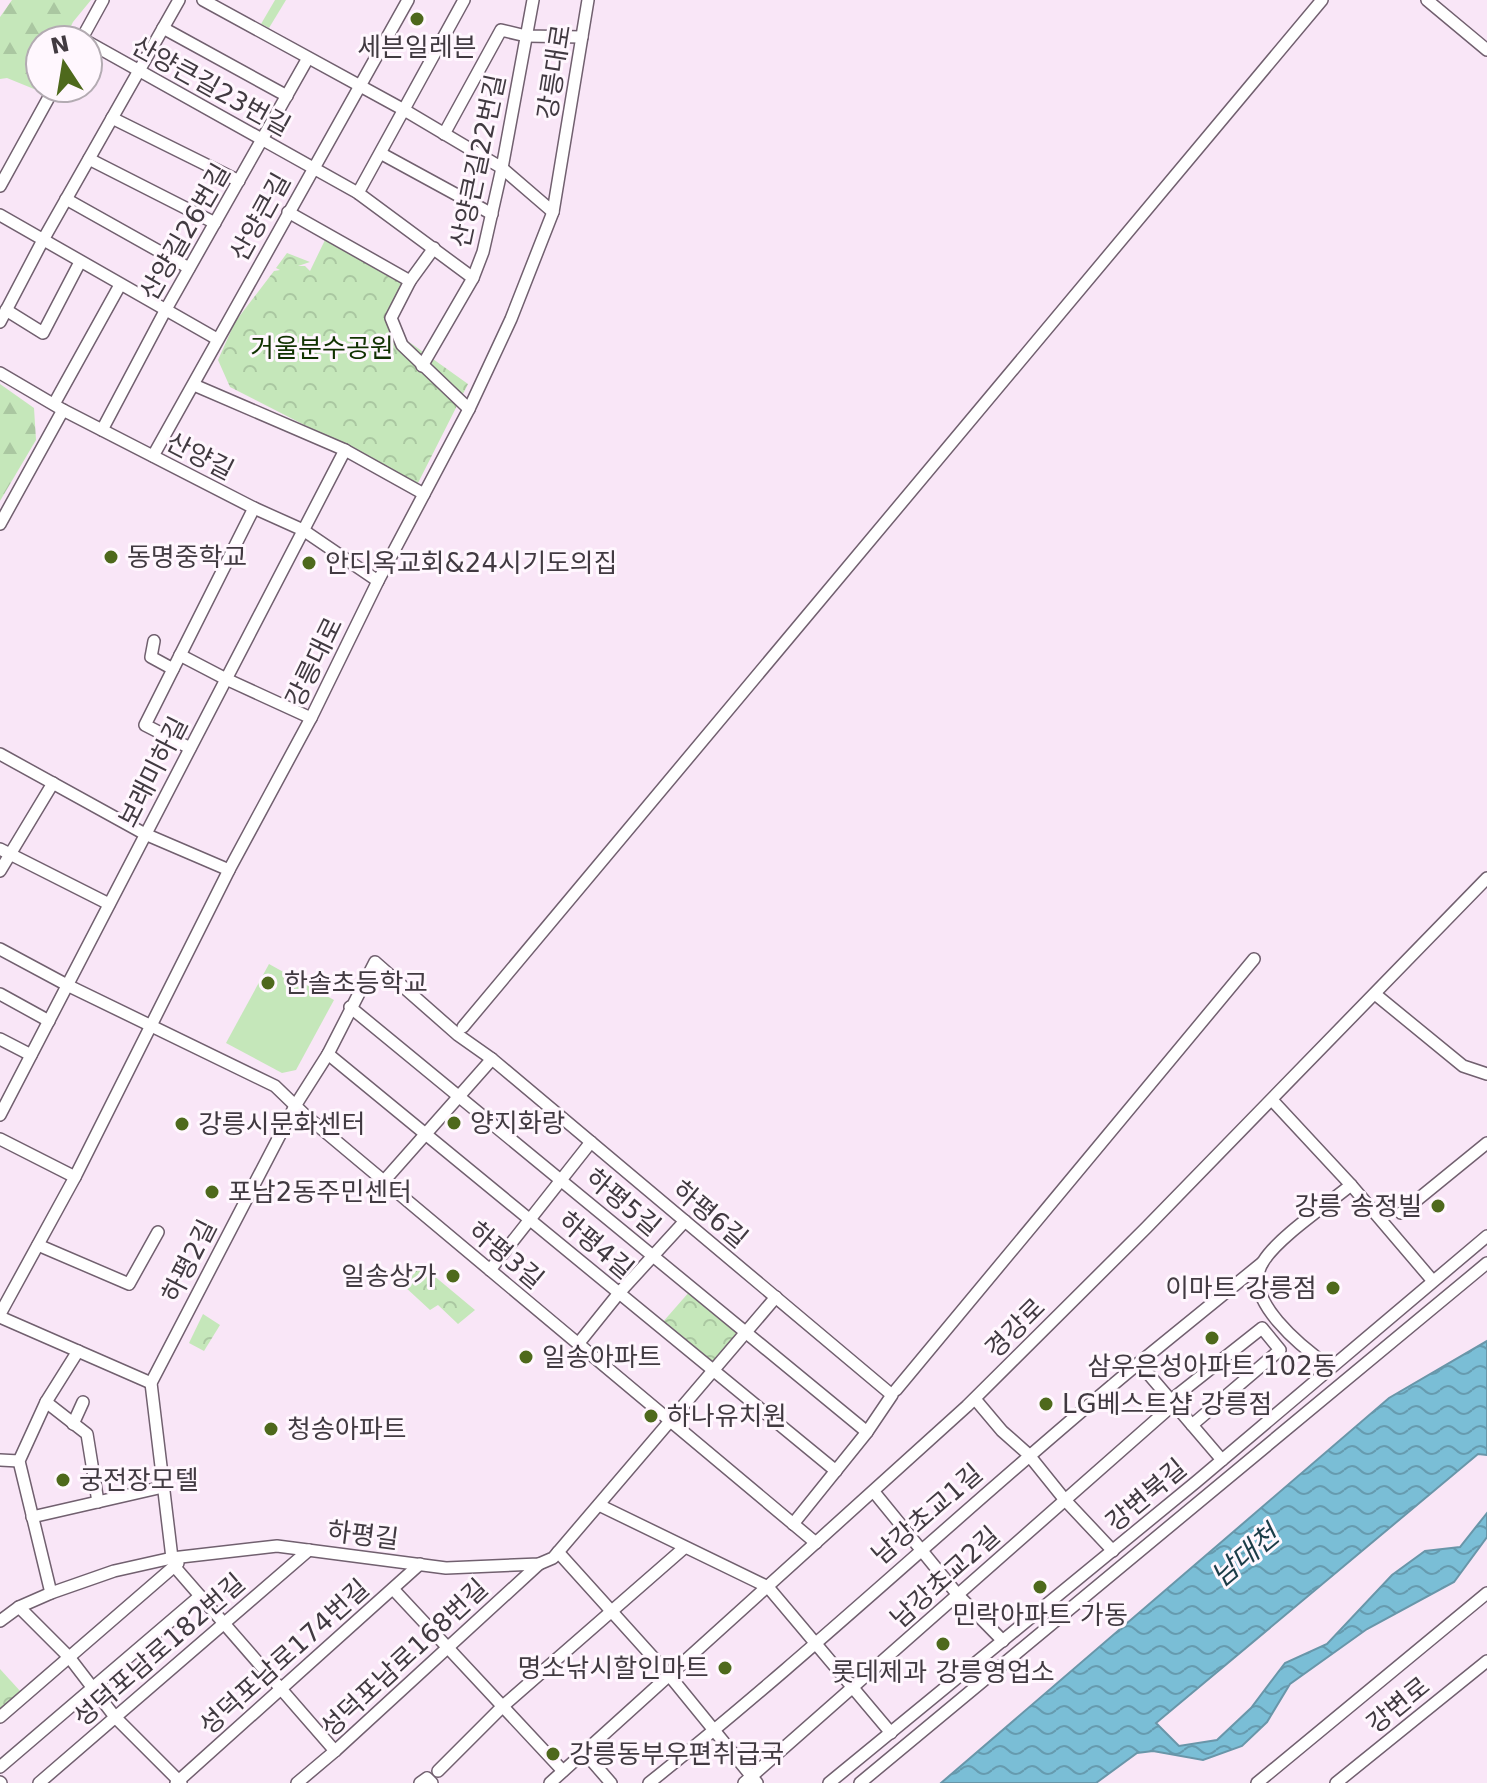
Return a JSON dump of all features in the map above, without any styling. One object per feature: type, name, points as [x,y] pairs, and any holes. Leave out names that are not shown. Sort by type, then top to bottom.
[{"type":"street","points":[[92,24],[103,0]]},
{"type":"street","points":[[80,262],[43,333],[3,316],[179,0]]},
{"type":"street","points":[[203,0],[406,111],[502,168],[553,212]]},
{"type":"street","name":"산양큰길","points":[[153,456],[408,0]]},
{"type":"street","points":[[358,193],[406,111],[464,0]]},
{"type":"street","name":"산양큰길22번길","points":[[422,366],[473,278],[483,252],[533,0]]},
{"type":"street","name":"강릉대로","points":[[0,1315],[75,1177],[229,870],[311,718],[378,581],[469,409],[529,277],[553,212],[588,0]]},
{"type":"street","points":[[463,1027],[1322,0]]},
{"type":"street","points":[[1427,0],[1487,50]]},
{"type":"street","points":[[163,28],[287,96]]},
{"type":"street","points":[[444,134],[501,30],[526,36],[582,37]]},
{"type":"street","name":"산양큰길23번길","points":[[104,52],[358,193],[473,278]]},
{"type":"street","name":"산양길26번길","points":[[102,430],[165,311],[308,58]]},
{"type":"street","points":[[1,180],[45,104]]},
{"type":"street","points":[[112,118],[239,181]]},
{"type":"street","points":[[382,154],[492,214]]},
{"type":"street","points":[[89,159],[215,223]]},
{"type":"street","points":[[66,199],[189,268]]},
{"type":"street","points":[[288,212],[410,281]]},
{"type":"street","points":[[0,215],[217,339]]},
{"type":"street","points":[[434,248],[410,281],[391,318],[402,345],[469,409]]},
{"type":"street","points":[[0,524],[120,285]]},
{"type":"street","name":"산양길","points":[[0,373],[102,430],[303,530],[378,581]]},
{"type":"street","points":[[194,385],[345,450],[424,494]]},
{"type":"street","name":"보래미하길","points":[[0,1115],[345,450]]},
{"type":"street","points":[[190,748],[145,725],[254,508]]},
{"type":"street","points":[[154,641],[151,657],[173,669]]},
{"type":"street","points":[[180,655],[311,718]]},
{"type":"street","points":[[0,754],[145,834],[229,870]]},
{"type":"street","points":[[0,871],[5,852],[53,783]]},
{"type":"street","points":[[5,852],[109,904]]},
{"type":"street","name":"경강로","points":[[550,1783],[975,1399],[1487,878]]},
{"type":"street","name":"하평3길","points":[[0,949],[275,1086],[816,1543]]},
{"type":"street","points":[[896,1390],[1254,959]]},
{"type":"street","name":"하평2길","points":[[151,1383],[295,1106],[328,1054],[375,962]]},
{"type":"street","name":"하평6길","points":[[375,962],[458,1035],[492,1059],[892,1395],[867,1432],[793,1524]]},
{"type":"street","points":[[0,994],[49,1021]]},
{"type":"street","points":[[1375,994],[1463,1066],[1487,1074]]},
{"type":"street","name":"하평5길","points":[[350,1007],[867,1432]]},
{"type":"street","points":[[0,1039],[31,1055]]},
{"type":"street","name":"하평4길","points":[[328,1054],[836,1471]]},
{"type":"street","points":[[384,1181],[492,1059]]},
{"type":"street","points":[[1272,1100],[1351,1185],[1432,1280]]},
{"type":"street","points":[[0,1139],[75,1177]]},
{"type":"street","points":[[490,1270],[591,1142]]},
{"type":"street","points":[[1401,1213],[1487,1143]]},
{"type":"street","name":"남강초교1길","points":[[649,1783],[714,1731],[1028,1454],[1262,1263],[1290,1234],[1351,1185]]},
{"type":"street","points":[[578,1344],[619,1293],[685,1221]]},
{"type":"street","points":[[38,1245],[129,1284],[158,1232]]},
{"type":"street","name":"강변북길","points":[[829,1783],[1113,1551],[1487,1236]]},
{"type":"street","points":[[1262,1263],[1258,1282],[1269,1312],[1304,1349],[1330,1367]]},
{"type":"street","points":[[860,1783],[1487,1263]]},
{"type":"street","name":"하평길","points":[[0,1621],[19,1607],[114,1571],[277,1546],[446,1568],[539,1564],[553,1558],[776,1297]]},
{"type":"street","points":[[0,1315],[151,1383],[163,1487],[177,1561],[200,1596],[335,1751]]},
{"type":"street","name":"남강초교2길","points":[[751,1781],[1172,1402],[1262,1328],[1280,1350],[1192,1425]]},
{"type":"street","points":[[51,1593],[19,1461],[46,1402],[78,1351]]},
{"type":"street","points":[[1139,1363],[1222,1460]]},
{"type":"street","points":[[975,1399],[1113,1551]]},
{"type":"street","points":[[46,1402],[87,1434],[98,1502]]},
{"type":"street","points":[[73,1424],[83,1402]]},
{"type":"street","points":[[0,1460],[19,1461]]},
{"type":"street","points":[[32,1517],[163,1487]]},
{"type":"street","points":[[874,1492],[958,1595],[1003,1641]]},
{"type":"street","points":[[599,1505],[768,1587],[891,1733]]},
{"type":"street","points":[[438,1771],[503,1706],[684,1548]]},
{"type":"street","name":"성덕포남로182번길","points":[[39,1783],[309,1550]]},
{"type":"street","points":[[558,1552],[669,1675],[751,1781]]},
{"type":"street","points":[[0,1717],[177,1561]]},
{"type":"street","name":"성덕포남로174번길","points":[[179,1782],[420,1564]]},
{"type":"street","name":"성덕포남로168번길","points":[[297,1783],[539,1564]]},
{"type":"street","points":[[393,1589],[563,1771]]},
{"type":"street","points":[[1257,1783],[1487,1593]]},
{"type":"street","points":[[0,1767],[200,1596]]},
{"type":"street","points":[[19,1607],[69,1657],[115,1717],[179,1782]]},
{"type":"street","name":"강변로","points":[[1336,1783],[1487,1661]]},
{"type":"street","points":[[584,1752],[611,1783]]},
{"type":"street","points":[[420,1783],[427,1778],[432,1783]]},
{"type":"green space","points":[[12,0],[91,0],[72,24],[24,24],[24,85],[7,78],[0,79],[0,17]]},
{"type":"green space","points":[[275,0],[286,0],[269,28],[261,24]]},
{"type":"green space","name":"거울분수공원","points":[[325,240],[408,283],[395,317],[405,339],[468,384],[418,483],[230,387],[218,360],[235,322],[274,271],[280,270],[276,268],[287,253],[310,262],[298,266],[305,266],[310,271]]},
{"type":"green space","points":[[0,384],[34,408],[36,440],[0,501]]},
{"type":"green space","points":[[269,964],[334,1000],[296,1070],[282,1073],[226,1043]]},
{"type":"green space","points":[[421,1265],[475,1310],[458,1324],[438,1305],[430,1310],[404,1286]]},
{"type":"green space","points":[[690,1291],[740,1332],[713,1366],[662,1323]]},
{"type":"green space","points":[[203,1314],[220,1325],[204,1351],[189,1343]]},
{"type":"green space","points":[[0,1669],[21,1692],[0,1710]]},
{"type":"water","name":"남대천","points":[[1487,1341],[1487,1455],[1478,1454],[1156,1723],[1179,1746],[1217,1740],[1251,1708],[1285,1663],[1327,1644],[1392,1575],[1425,1551],[1460,1547],[1487,1513],[1487,1537],[1454,1582],[1367,1629],[1290,1684],[1267,1722],[1242,1746],[1203,1760],[1153,1751],[1137,1753],[1096,1783],[941,1783],[1389,1398]]},
{"type":"place","name":"세븐일레븐","points":[[417,19]]},
{"type":"place","name":"동명중학교","points":[[111,557]]},
{"type":"place","name":"안디옥교회&24시기도의집","points":[[309,563]]},
{"type":"place","name":"한솔초등학교","points":[[268,983]]},
{"type":"place","name":"양지화랑","points":[[454,1123]]},
{"type":"place","name":"강릉시문화센터","points":[[182,1124]]},
{"type":"place","name":"포남2동주민센터","points":[[212,1192]]},
{"type":"place","name":"강릉 송정빌","points":[[1438,1206]]},
{"type":"place","name":"일송상가","points":[[453,1276]]},
{"type":"place","name":"이마트 강릉점","points":[[1333,1288]]},
{"type":"place","name":"삼우은성아파트 102동","points":[[1212,1338]]},
{"type":"place","name":"일송아파트","points":[[526,1357]]},
{"type":"place","name":"LG베스트샵 강릉점","points":[[1046,1404]]},
{"type":"place","name":"하나유치원","points":[[651,1416]]},
{"type":"place","name":"청송아파트","points":[[271,1429]]},
{"type":"place","name":"궁전장모텔","points":[[63,1480]]},
{"type":"place","name":"민락아파트 가동","points":[[1040,1587]]},
{"type":"place","name":"롯데제과 강릉영업소","points":[[943,1644]]},
{"type":"place","name":"명소낚시할인마트","points":[[725,1668]]},
{"type":"place","name":"강릉동부우편취급국","points":[[553,1754]]}]
